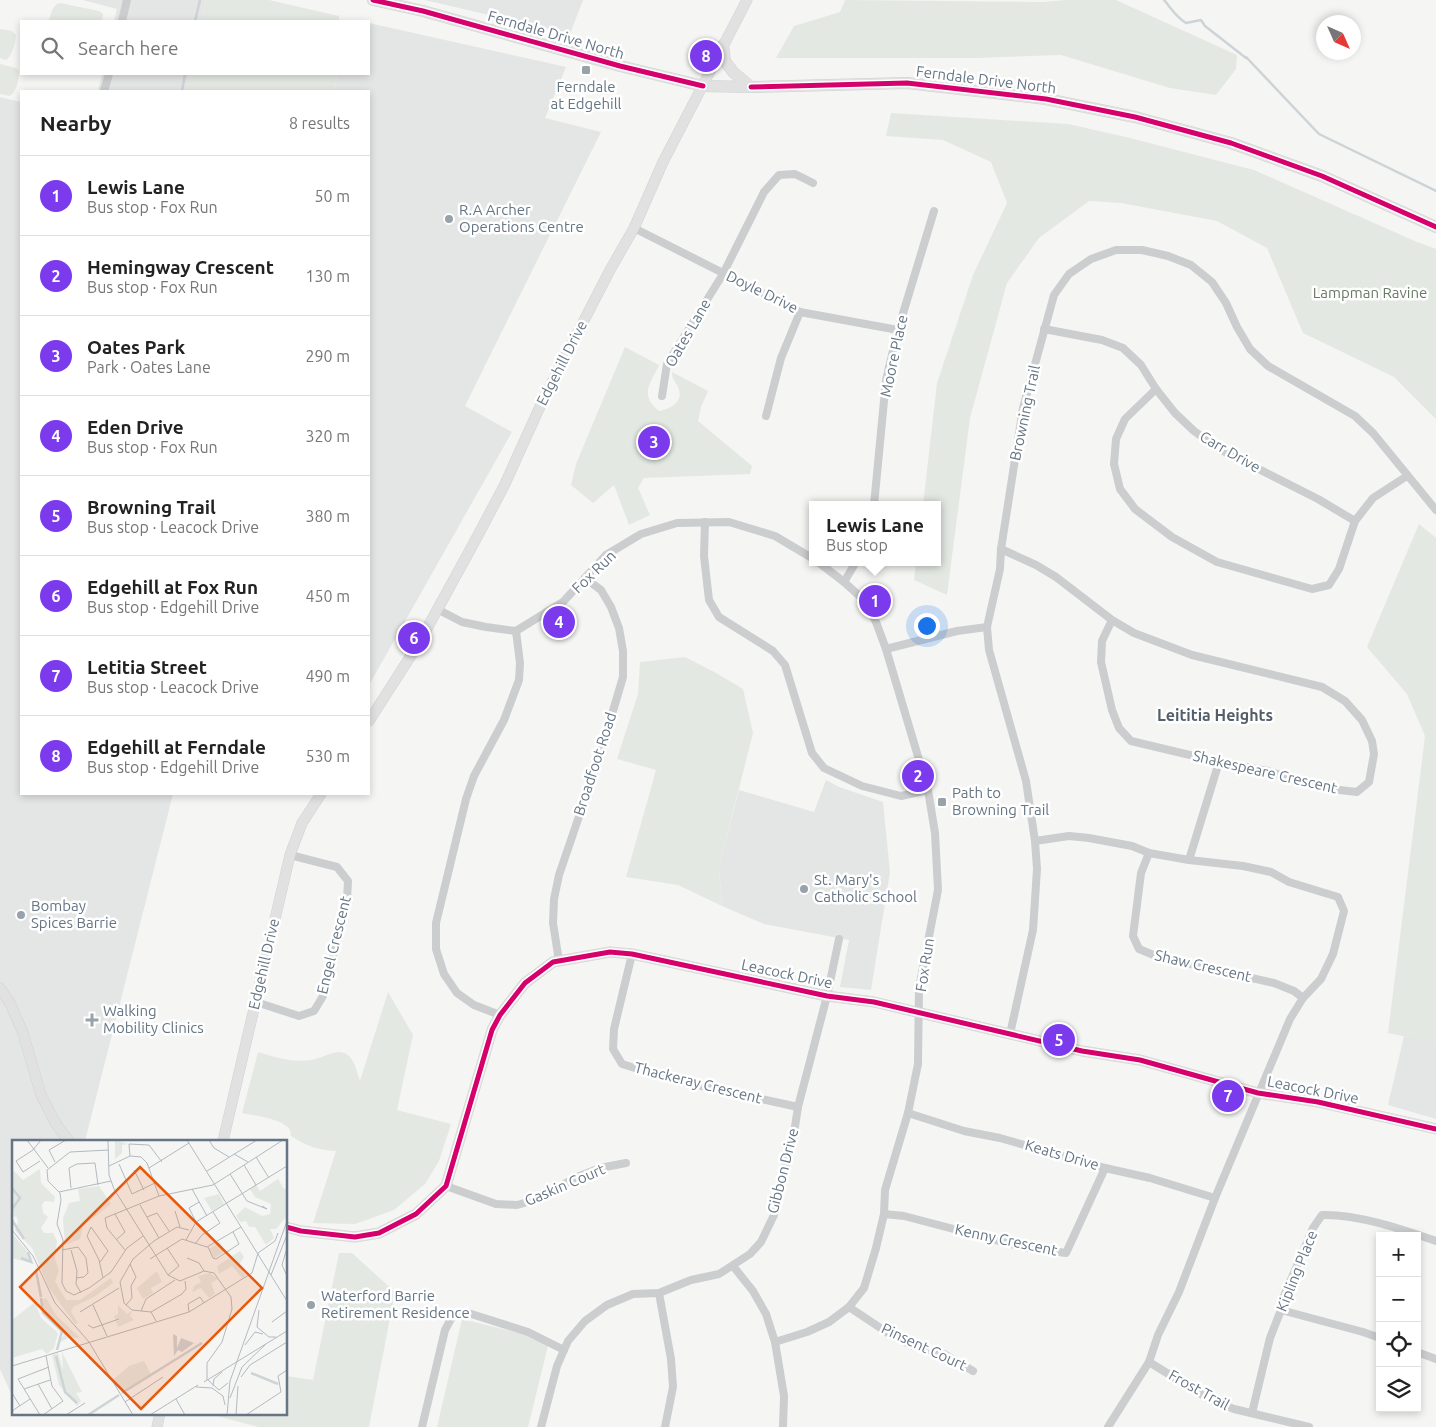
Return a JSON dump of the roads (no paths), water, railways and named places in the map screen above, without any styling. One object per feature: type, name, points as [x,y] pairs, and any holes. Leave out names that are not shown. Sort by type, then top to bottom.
[{"type":"main road","name":"Ferndale Drive North","points":[[373,0],[423,11],[620,66],[703,86],[752,87],[907,83],[1046,99],[1135,117],[1231,143],[1322,176],[1436,226]]},
{"type":"main road","points":[[723,45],[725,61],[733,72],[752,87]]},
{"type":"street","points":[[122,20],[127,0]]},
{"type":"street","name":"Edgehill Drive","points":[[370,719],[419,643],[504,486],[543,400],[610,270],[634,228],[663,162],[747,0]]},
{"type":"street","points":[[104,90],[109,75]]},
{"type":"street","name":"Oates Lane","points":[[662,396],[667,364],[723,274],[764,192],[779,175],[795,174],[813,183]]},
{"type":"street","name":"Moore Place","points":[[874,501],[886,380],[898,330],[934,211]]},
{"type":"street","name":"Doyle Drive","points":[[634,228],[800,312],[898,330]]},
{"type":"street","name":"Browning Trail","points":[[1010,1034],[1033,930],[1036,869],[1026,780],[989,650],[988,627],[1000,569],[1001,549],[1023,408],[1054,295],[1069,274],[1091,259],[1116,250],[1142,250],[1168,256],[1191,265],[1212,282],[1226,303],[1250,349],[1268,366],[1356,416],[1373,433],[1436,510]]},
{"type":"street","points":[[766,416],[780,358],[800,312]]},
{"type":"street","name":"Carr Drive","points":[[1044,329],[1102,340],[1123,348],[1141,365],[1156,389],[1175,413],[1194,432],[1219,449],[1318,499],[1355,521]]},
{"type":"street","points":[[1156,389],[1125,419],[1116,439],[1114,464],[1120,489],[1135,509],[1172,538],[1217,562],[1312,589],[1329,586],[1339,569],[1355,521],[1373,498],[1407,476]]},
{"type":"street","points":[[705,522],[704,556],[708,600],[719,617],[773,652],[785,666],[812,753],[824,768],[862,786],[901,796],[928,790]]},
{"type":"street","name":"Fox Run","points":[[516,631],[563,602],[606,556],[641,534],[677,523],[728,522],[774,536],[809,556]]},
{"type":"street","name":"Shakespeare Crescent","points":[[1001,549],[1036,565],[1056,577],[1112,620],[1134,633],[1192,655],[1322,687],[1345,701],[1362,720],[1372,741],[1374,754],[1369,782],[1357,792],[1322,788],[1268,771],[1218,762],[1131,741],[1119,728],[1112,710],[1101,662],[1102,641],[1112,620]]},
{"type":"street","name":"Fox Run","points":[[775,1342],[807,1332],[829,1322],[849,1306],[864,1288],[884,1214],[885,1190],[908,1113],[918,1064],[919,988],[938,890],[935,834],[928,790],[886,649],[876,622],[864,600],[823,566]]},
{"type":"street","points":[[844,582],[854,566]]},
{"type":"street","name":"Broadfoot Road","points":[[559,961],[553,923],[554,899],[559,875],[600,755],[623,677],[623,651],[619,628],[611,607],[601,590],[585,578]]},
{"type":"street","points":[[437,609],[462,622],[486,628],[516,631],[520,663],[519,680],[504,720],[474,776],[466,799],[436,923],[436,949],[444,974],[457,993],[474,1005],[500,1015]]},
{"type":"street","points":[[886,649],[957,631],[988,627]]},
{"type":"street","points":[[1189,860],[1218,762]]},
{"type":"street","name":"Edgehill Drive","points":[[223,1140],[290,855],[302,822],[320,795]]},
{"type":"street","points":[[1034,841],[1069,836],[1089,838],[1132,846],[1149,853],[1243,866],[1271,872],[1289,882],[1338,897],[1344,911],[1333,954],[1321,979],[1303,998],[1290,1018],[1215,1198],[1179,1292],[1158,1335],[1149,1362],[1108,1427]]},
{"type":"street","name":"Shaw Crescent","points":[[1149,853],[1141,873],[1133,936],[1139,949],[1156,956],[1274,982],[1294,991],[1303,998]]},
{"type":"street","name":"Engel Crescent","points":[[256,1002],[299,1016],[314,1011],[323,996],[344,910],[348,881],[337,867],[290,855]]},
{"type":"street","name":"Gibbon Drive","points":[[541,1427],[557,1366],[568,1341],[585,1321],[606,1305],[633,1294],[659,1293],[691,1280],[719,1274],[750,1254],[761,1242],[774,1215],[839,939]]},
{"type":"street","name":"Leacock Drive","points":[[446,1186],[492,1030],[500,1015],[525,983],[554,962],[610,952],[632,954],[827,996],[874,1002],[1082,1051],[1140,1060],[1258,1093],[1318,1102],[1436,1129]]},
{"type":"street","name":"Thackeray Crescent","points":[[632,954],[614,1029],[613,1049],[622,1064],[670,1079],[798,1107]]},
{"type":"street","points":[[0,988],[10,1003],[23,1033],[41,1095],[56,1124],[68,1140]]},
{"type":"street","name":"Keats Drive","points":[[908,1113],[964,1131],[1000,1138],[1105,1168],[1150,1178],[1215,1198]]},
{"type":"street","name":"Gaskin Court","points":[[446,1186],[496,1204],[517,1205],[535,1200],[577,1177],[600,1168],[626,1163]]},
{"type":"street","name":"Kenny Crescent","points":[[884,1214],[904,1216],[1022,1247],[1066,1253],[1105,1168]]},
{"type":"street","points":[[288,1228],[355,1237],[379,1233],[416,1214],[446,1186]]},
{"type":"street","name":"Kipling Place","points":[[1252,1414],[1270,1338],[1281,1310],[1284,1296],[1313,1228],[1322,1215],[1339,1214],[1404,1230],[1436,1241]]},
{"type":"street","points":[[733,1266],[753,1291],[766,1314],[775,1342],[784,1396],[783,1427]]},
{"type":"street","points":[[659,1293],[671,1359],[673,1386],[665,1427]]},
{"type":"street","name":"Pinsent Court","points":[[849,1306],[891,1335],[913,1346],[944,1354],[973,1371]]},
{"type":"street","points":[[1281,1310],[1376,1337]]},
{"type":"street","points":[[422,1427],[445,1330],[453,1315],[468,1313],[528,1332],[564,1350]]},
{"type":"street","points":[[1421,1353],[1436,1359]]},
{"type":"street","name":"Frost Trail","points":[[1149,1362],[1209,1399],[1234,1409],[1309,1427]]},
{"type":"street","points":[[157,1427],[160,1414]]},
{"type":"waterway","points":[[195,20],[200,0]]},
{"type":"waterway","points":[[1164,0],[1176,15],[1186,23],[1201,20],[1205,26],[1246,58]]},
{"type":"waterway","points":[[1246,57],[1319,134],[1436,191]]},
{"type":"waterway","points":[[182,90],[185,75]]},
{"type":"place","name":"Edgehill at Ferndale","points":[[706,56]]},
{"type":"place","name":"Ferndale at Edgehill","points":[[586,70]]},
{"type":"place","name":"R.A Archer Operations Centre","points":[[449,219]]},
{"type":"place","name":"Oates Park","points":[[654,442]]},
{"type":"place","name":"Lewis Lane","points":[[875,601]]},
{"type":"place","name":"Eden Drive","points":[[559,622]]},
{"type":"place","name":"Edgehill at Fox Run","points":[[414,638]]},
{"type":"place","name":"Hemingway Crescent","points":[[918,776]]},
{"type":"place","name":"Path to Browning Trail","points":[[942,802]]},
{"type":"place","name":"St. Mary's Catholic School","points":[[804,889]]},
{"type":"place","name":"Bombay Spices Barrie","points":[[21,915]]},
{"type":"place","name":"Walking Mobility Clinics","points":[[92,1020]]},
{"type":"place","name":"Browning Trail","points":[[1059,1040]]},
{"type":"place","name":"Letitia Street","points":[[1228,1096]]},
{"type":"place","name":"Waterford Barrie Retirement Residence","points":[[311,1305]]},
{"type":"district","name":"Leititia Heights","points":[[1215,715]]},
{"type":"park label","name":"Lampman Ravine","points":[[1370,293]]}]
